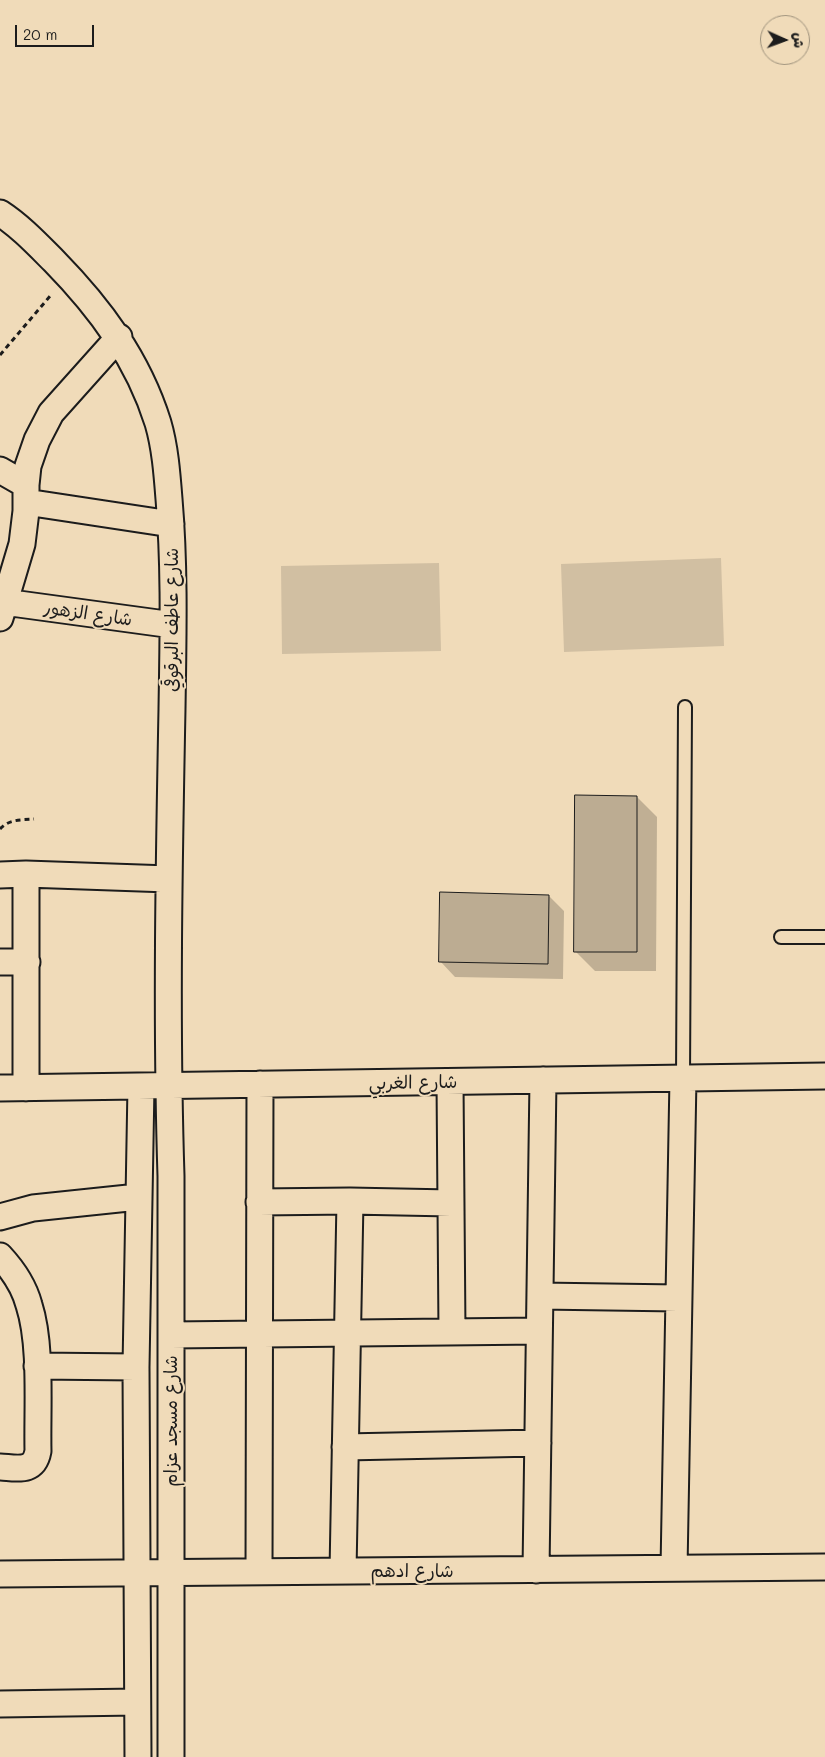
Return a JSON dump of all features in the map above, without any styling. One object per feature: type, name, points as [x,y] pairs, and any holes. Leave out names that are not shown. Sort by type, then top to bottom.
[{"type":"street","name":"شارع عاطف البرقوقي","points":[[0,213],[31,238],[68,275],[95,306],[118,337],[149,395],[159,426],[166,461],[171,524],[173,625],[169,879],[169,1085]]},
{"type":"street","points":[[2,610],[22,544],[28,466],[37,440],[51,413],[118,337]]},
{"type":"street","points":[[0,470],[26,494],[171,524]]},
{"type":"street","name":"شارع الزهور","points":[[2,610],[173,625]]},
{"type":"street","points":[[0,875],[26,874],[169,879]]},
{"type":"street","points":[[26,874],[26,1088]]},
{"type":"street","points":[[0,962],[27,962]]},
{"type":"street","name":"شارع الغربي","points":[[0,1088],[825,1076]]},
{"type":"street","points":[[674,1568],[683,1078]]},
{"type":"street","points":[[536,1570],[543,1080]]},
{"type":"street","points":[[450,1082],[452,1332]]},
{"type":"street","points":[[259,1572],[260,1084]]},
{"type":"street","name":"شارع مسجد عزام","points":[[169,1085],[171,1176],[171,1757]]},
{"type":"street","name":"شارع مسجد عزام","points":[[138,1757],[136,1367],[141,1086]]},
{"type":"street","points":[[0,1217],[40,1207],[138,1197]]},
{"type":"street","points":[[343,1571],[350,1201]]},
{"type":"street","points":[[259,1202],[451,1203]]},
{"type":"street","points":[[0,1256],[20,1282],[35,1328],[38,1451],[36,1460],[30,1466],[21,1469],[0,1467]]},
{"type":"street","points":[[540,1296],[678,1298]]},
{"type":"street","points":[[171,1335],[539,1331]]},
{"type":"street","points":[[37,1366],[136,1367]]},
{"type":"street","points":[[345,1447],[538,1443]]},
{"type":"street","name":"شارع ادهم","points":[[0,1574],[825,1567]]},
{"type":"street","points":[[0,1704],[137,1702]]},
{"type":"lane","points":[[683,1078],[685,707]]},
{"type":"lane","points":[[781,938],[825,937]]},
{"type":"path","points":[[0,355],[68,275]]},
{"type":"path","points":[[0,829],[4,824],[11,821],[34,820]]},
{"type":"shaded area","points":[[721,558],[724,646],[564,652],[561,564]]},
{"type":"shaded area","points":[[439,563],[441,651],[282,654],[281,566]]},
{"type":"building","points":[[575,795],[637,796],[637,952],[574,952]]},
{"type":"building","points":[[440,892],[549,895],[548,964],[439,962]]}]
